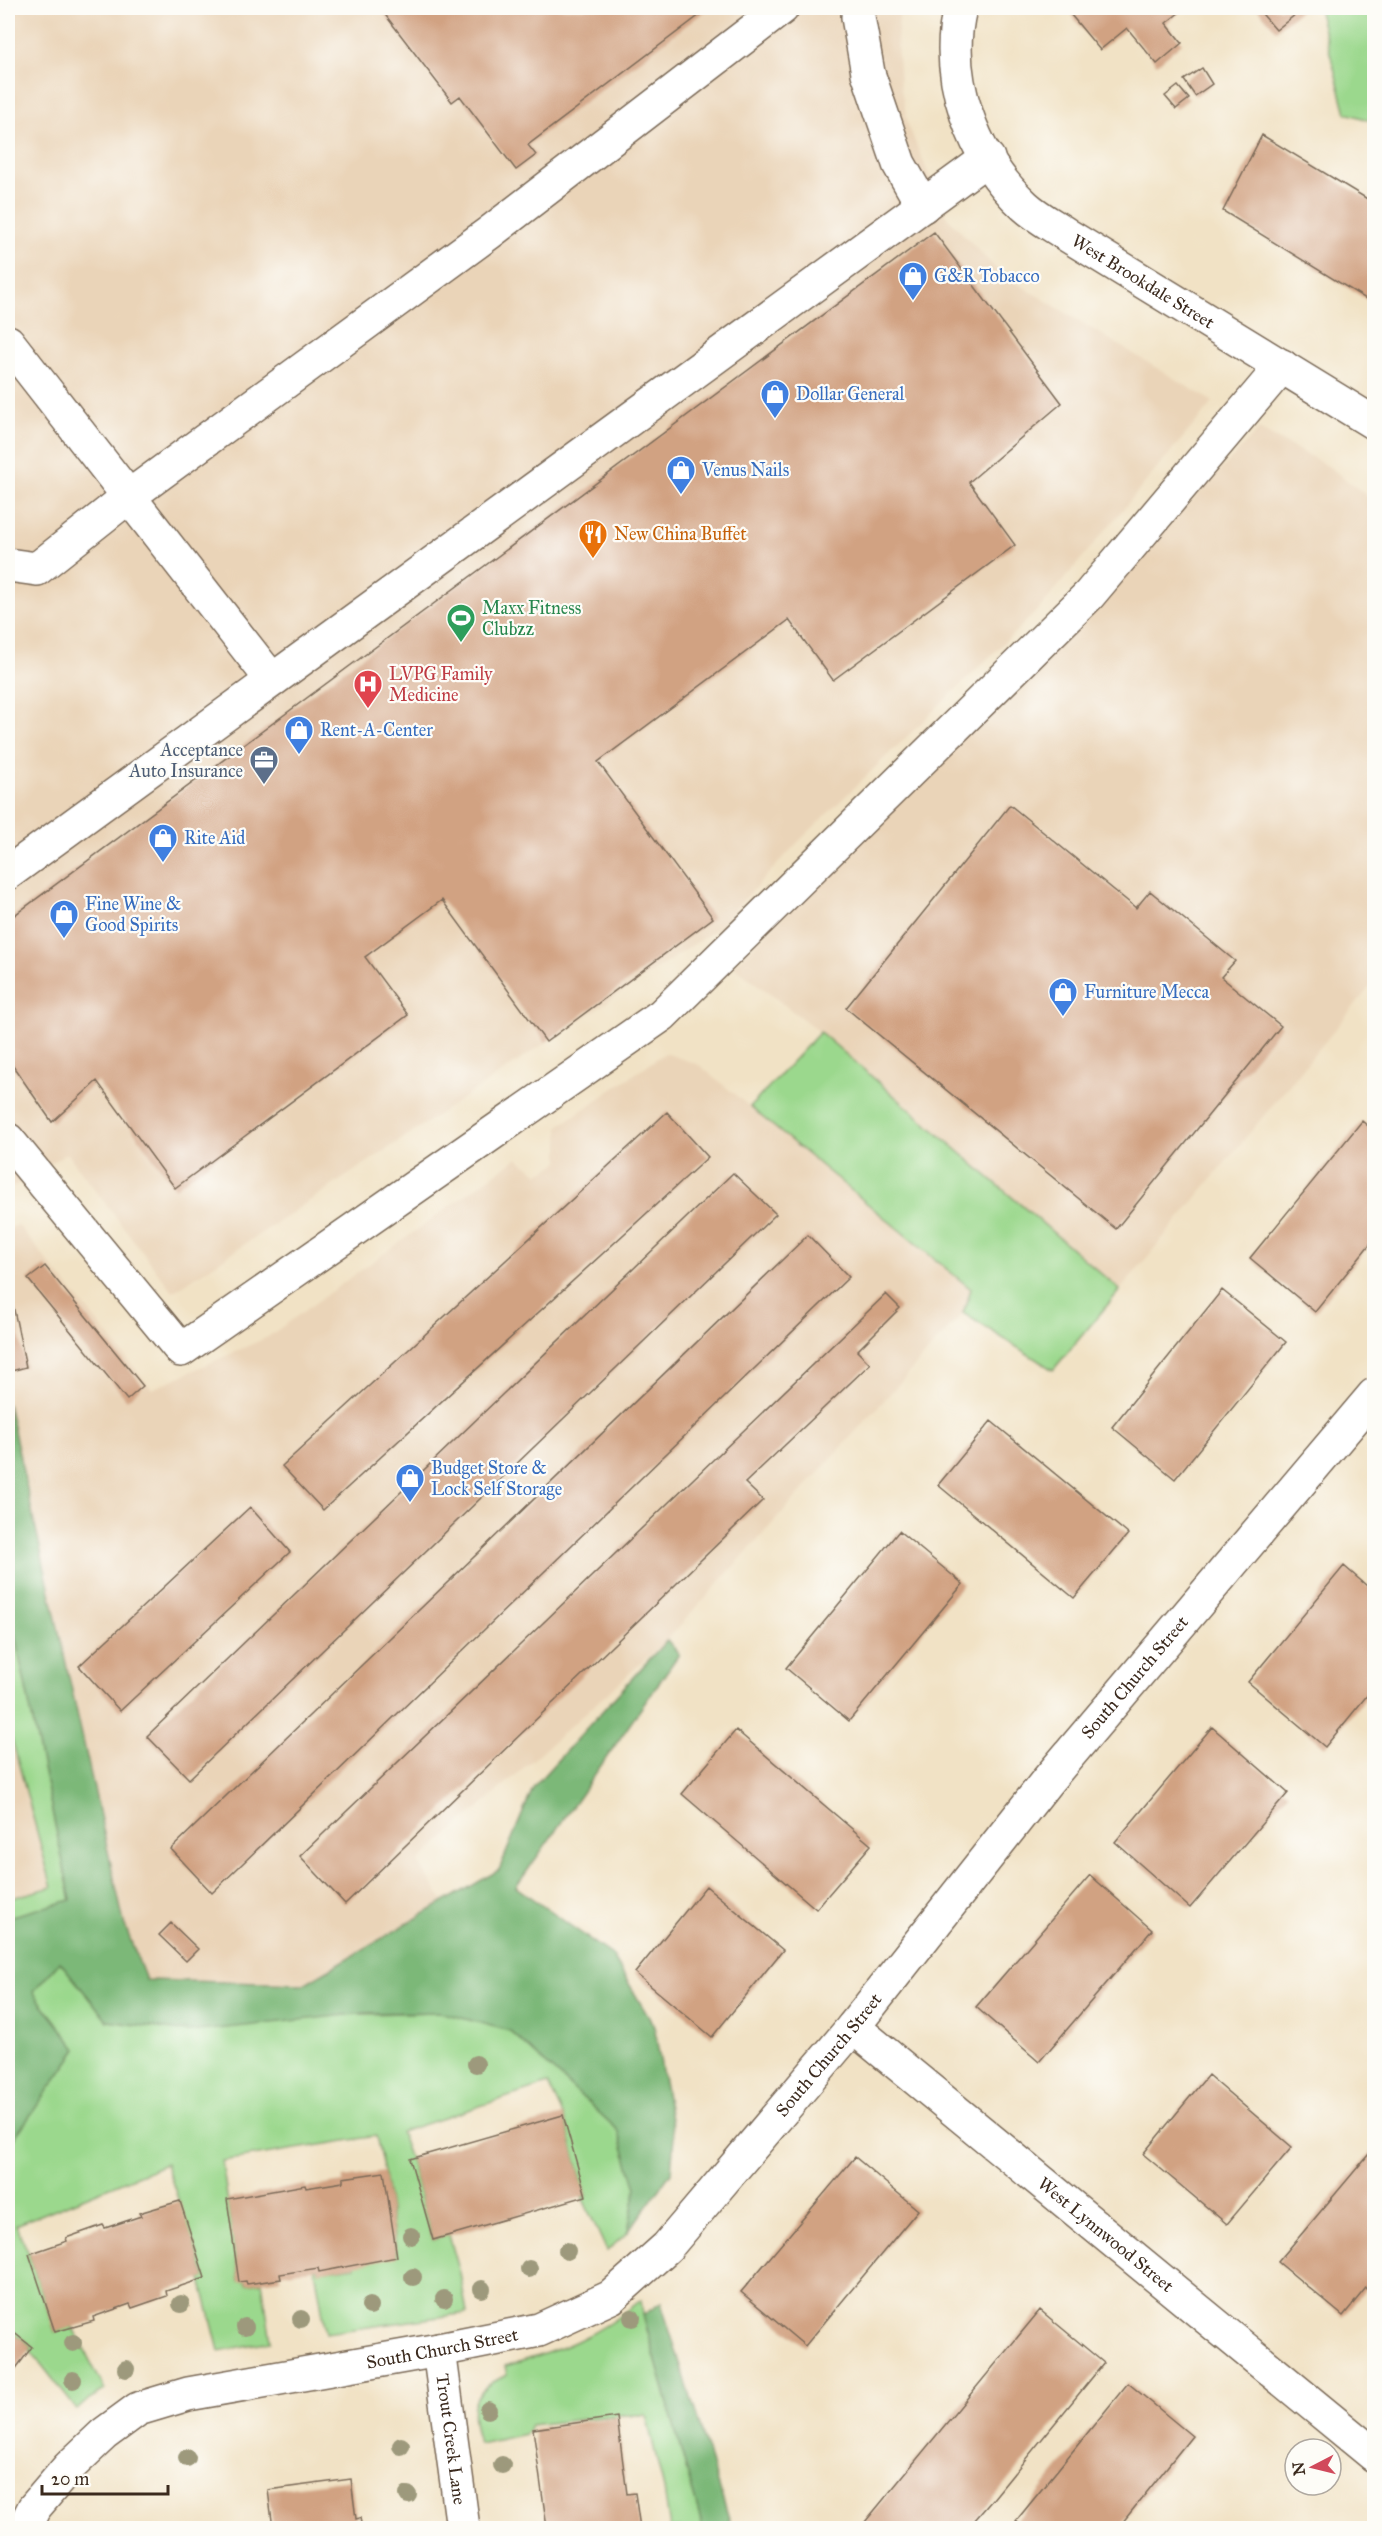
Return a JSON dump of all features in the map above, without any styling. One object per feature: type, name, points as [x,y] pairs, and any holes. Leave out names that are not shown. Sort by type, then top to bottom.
[{"type":"street","points":[[8,565],[37,569],[128,497],[497,227],[782,8]]},
{"type":"street","points":[[859,8],[858,17],[868,73],[898,164],[923,206]]},
{"type":"street","name":"West Brookdale Street","points":[[960,8],[956,22],[956,66],[960,94],[974,136],[997,174],[1025,206],[1067,235],[1374,423]]},
{"type":"street","points":[[8,873],[988,158]]},
{"type":"street","points":[[8,342],[272,680]]},
{"type":"street","points":[[8,1140],[182,1350],[662,1015],[1089,595],[1282,366]]},
{"type":"street","name":"South Church Street","points":[[24,2529],[34,2508],[69,2467],[104,2434],[138,2409],[188,2394],[539,2330],[611,2297],[667,2247],[853,2027],[1047,1781],[1374,1395]]},
{"type":"street","name":"West Lynnwood Street","points":[[853,2027],[1369,2440]]},
{"type":"street","name":"Trout Creek Lane","points":[[439,2350],[463,2529]]},
{"type":"shaded area","points":[[8,8],[900,8],[897,41],[900,84],[908,125],[946,216],[1000,273],[1213,402],[1040,608],[798,842],[718,928],[173,1292],[67,1153],[8,1190]]},
{"type":"shaded area","points":[[1259,429],[1328,466],[1374,501],[1374,982],[1120,1290],[820,1032],[733,966],[1084,616]]},
{"type":"shaded area","name":"Budget Store & Lock Self Storage","points":[[665,1053],[699,1065],[971,1289],[963,1313],[667,1640],[418,1862],[444,1902],[304,1984],[146,1980],[124,1923],[8,1404],[8,1229],[18,1225],[152,1389],[268,1337],[517,1158],[539,1174],[559,1162],[559,1126]]},
{"type":"shaded area","points":[[8,1604],[71,1900],[8,1917]]},
{"type":"green space","points":[[1318,8],[1374,8],[1374,122],[1346,113]]},
{"type":"green space","points":[[820,1032],[1120,1290],[1053,1370],[963,1313],[971,1289],[750,1107]]},
{"type":"green space","points":[[8,1404],[124,1923],[146,1980],[304,1984],[499,1870],[534,1786],[667,1640],[679,1654],[516,1887],[612,1955],[654,2026],[674,2136],[671,2173],[628,2232],[636,2188],[618,2130],[510,2031],[440,2012],[365,2013],[189,2032],[108,2021],[60,1962],[33,1992],[77,2049],[8,2147],[8,1917],[71,1900],[8,1603]]},
{"type":"green space","points":[[8,1604],[71,1900],[8,1917],[8,1899],[52,1887],[8,1725]]},
{"type":"green space","points":[[60,1962],[108,2021],[440,2012],[510,2031],[618,2130],[636,2188],[628,2232],[607,2251],[582,2197],[586,2196],[563,2115],[548,2084],[400,2132],[433,2240],[449,2235],[460,2273],[467,2313],[326,2333],[315,2269],[318,2268],[319,2271],[355,2266],[355,2263],[397,2256],[376,2136],[222,2161],[239,2281],[246,2281],[247,2284],[262,2282],[271,2341],[219,2351],[201,2279],[205,2277],[166,2164],[16,2225],[29,2254],[55,2332],[72,2326],[105,2390],[89,2399],[77,2410],[30,2350],[32,2347],[8,2328],[8,2147],[77,2049],[33,1992]]},
{"type":"green space","points":[[641,2300],[643,2315],[703,2528],[670,2528],[664,2489],[646,2415],[621,2415],[531,2425],[525,2434],[479,2444],[473,2410],[475,2402],[485,2388],[507,2375],[505,2366],[543,2355],[576,2341],[608,2324]]},
{"type":"green space","points":[[661,2303],[732,2528],[703,2528],[643,2315]]},
{"type":"building","points":[[380,8],[709,8],[528,145],[536,155],[516,170],[460,96],[452,102]]},
{"type":"building","points":[[1080,8],[1185,8],[1166,23],[1182,43],[1157,64],[1127,28],[1100,50],[1071,15]]},
{"type":"building","points":[[1257,8],[1298,8],[1301,10],[1276,30]]},
{"type":"building","points":[[1202,68],[1212,84],[1195,96],[1184,80]]},
{"type":"building","points":[[1178,86],[1189,99],[1176,109],[1165,96]]},
{"type":"building","points":[[1262,135],[1374,203],[1374,304],[1223,211]]},
{"type":"building","points":[[934,232],[1062,403],[969,482],[1015,545],[833,680],[789,620],[598,762],[713,918],[546,1042],[442,900],[365,957],[408,1015],[175,1188],[97,1081],[52,1122],[8,1059],[8,920]]},
{"type":"building","name":"Furniture Mecca","points":[[1010,805],[1136,908],[1150,891],[1235,961],[1221,977],[1281,1026],[1116,1229],[846,1008]]},
{"type":"building","points":[[667,1112],[708,1157],[323,1510],[282,1466]]},
{"type":"building","points":[[1362,1121],[1374,1131],[1374,1239],[1315,1312],[1250,1258]]},
{"type":"building","points":[[733,1173],[776,1214],[189,1779],[147,1736]]},
{"type":"building","points":[[808,1235],[849,1277],[212,1893],[171,1849]]},
{"type":"building","points":[[45,1266],[143,1386],[127,1400],[28,1279]]},
{"type":"building","points":[[1222,1290],[1286,1342],[1175,1479],[1112,1427]]},
{"type":"building","points":[[8,1291],[10,1291],[26,1367],[8,1372]]},
{"type":"building","points":[[886,1294],[900,1308],[857,1351],[870,1364],[745,1483],[763,1500],[345,1904],[300,1856]]},
{"type":"building","points":[[991,1421],[1128,1534],[1074,1598],[938,1485]]},
{"type":"building","points":[[250,1507],[290,1552],[120,1711],[79,1666]]},
{"type":"building","points":[[899,1531],[963,1584],[849,1721],[786,1668]]},
{"type":"building","points":[[1344,1566],[1374,1592],[1374,1687],[1325,1747],[1248,1682]]},
{"type":"building","points":[[1212,1727],[1288,1793],[1190,1908],[1115,1842]]},
{"type":"building","points":[[736,1730],[871,1845],[816,1909],[682,1794]]},
{"type":"building","points":[[1090,1875],[1152,1930],[1039,2062],[976,2007]]},
{"type":"building","points":[[706,1886],[783,1950],[712,2037],[635,1973]]},
{"type":"building","points":[[171,1923],[198,1949],[186,1961],[159,1935]]},
{"type":"building","points":[[1208,2075],[1292,2147],[1227,2224],[1143,2154]]},
{"type":"building","points":[[563,2115],[586,2196],[433,2240],[410,2159]]},
{"type":"building","points":[[1374,2148],[1374,2278],[1343,2316],[1278,2262]]},
{"type":"building","points":[[855,2157],[918,2210],[805,2346],[741,2292]]},
{"type":"building","points":[[384,2172],[397,2257],[319,2272],[318,2268],[280,2274],[281,2279],[247,2284],[246,2281],[239,2282],[227,2199],[305,2185],[306,2188],[343,2182],[343,2178]]},
{"type":"building","points":[[180,2201],[205,2278],[166,2291],[167,2296],[132,2308],[130,2304],[93,2317],[94,2321],[55,2332],[29,2254],[103,2225],[105,2228],[141,2216],[139,2213]]},
{"type":"building","points":[[1040,2310],[1104,2363],[993,2499],[968,2528],[860,2528]]},
{"type":"building","points":[[8,2328],[32,2347],[8,2379]]},
{"type":"building","points":[[1128,2383],[1192,2436],[1118,2528],[1025,2528],[1016,2521]]},
{"type":"building","points":[[617,2417],[627,2494],[635,2493],[640,2528],[547,2528],[533,2429]]},
{"type":"building","points":[[351,2479],[356,2519],[360,2518],[362,2528],[273,2528],[268,2490]]},
{"type":"place","name":"G&R Tobacco","points":[[913,302]]},
{"type":"place","name":"Dollar General","points":[[775,420]]},
{"type":"place","name":"Venus Nails","points":[[681,496]]},
{"type":"place","name":"New China Buffet","points":[[593,560]]},
{"type":"place","name":"Maxx Fitness Clubzz","points":[[461,644]]},
{"type":"place","name":"LVPG Family Medicine","points":[[368,710]]},
{"type":"place","name":"Rent-A-Center","points":[[299,756]]},
{"type":"place","name":"Acceptance Auto Insurance","points":[[264,786]]},
{"type":"place","name":"Rite Aid","points":[[163,864]]},
{"type":"place","name":"Fine Wine & Good Spirits","points":[[64,940]]},
{"type":"place","name":"Furniture Mecca","points":[[1063,1018]]},
{"type":"place","name":"Budget Store & Lock Self Storage","points":[[410,1504]]}]
